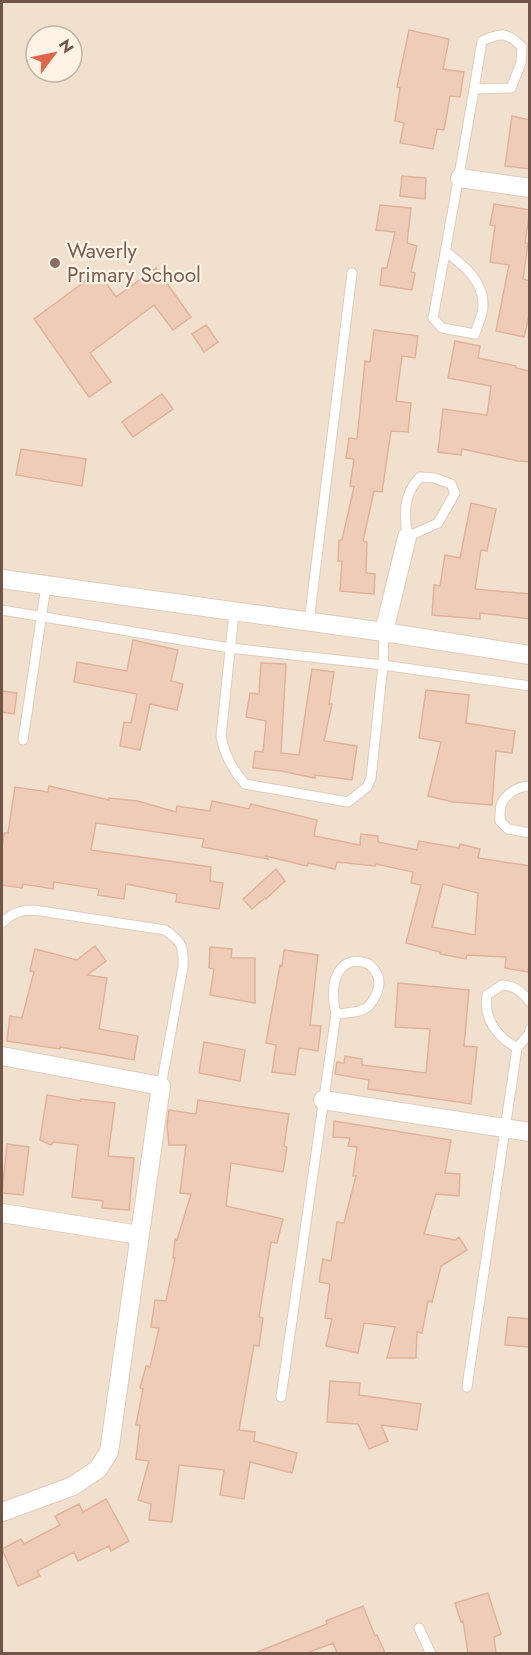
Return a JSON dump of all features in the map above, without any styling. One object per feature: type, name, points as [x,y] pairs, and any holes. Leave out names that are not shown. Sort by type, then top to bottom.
[{"type":"street","points":[[460,178],[530,188]]},
{"type":"street","points":[[384,632],[407,537]]},
{"type":"street","points":[[2,579],[384,632],[530,655]]},
{"type":"street","points":[[2,1056],[161,1086],[109,1452],[98,1469],[74,1486],[2,1512]]},
{"type":"street","points":[[323,1100],[530,1132]]},
{"type":"street","points":[[2,1213],[140,1235]]},
{"type":"lane","points":[[445,251],[467,268],[478,285],[483,306],[475,334],[442,328],[433,318],[445,251],[460,178],[474,89],[482,41],[497,34],[511,36],[522,47],[521,63],[511,88],[474,89]]},
{"type":"lane","points":[[309,622],[352,273]]},
{"type":"lane","points":[[420,477],[435,478],[451,484],[455,493],[438,523],[407,537],[406,504],[410,487],[420,477]]},
{"type":"lane","points":[[23,740],[46,586]]},
{"type":"lane","points":[[2,610],[230,648],[383,665],[530,686]]},
{"type":"lane","points":[[234,612],[221,736],[223,749],[234,772],[245,783],[348,802],[367,787],[371,778],[383,665],[384,632]]},
{"type":"lane","points":[[530,786],[510,792],[501,805],[500,821],[508,829],[530,833]]},
{"type":"lane","points":[[2,922],[9,915],[21,910],[34,910],[165,930],[178,939],[184,950],[183,967],[161,1086]]},
{"type":"lane","points":[[281,1397],[336,1014],[333,999],[340,968],[350,961],[363,961],[371,966],[378,975],[379,988],[375,998],[364,1009],[336,1014]]},
{"type":"lane","points":[[517,1048],[504,1041],[491,1023],[485,1008],[487,994],[502,985],[513,986],[530,1002]]},
{"type":"lane","points":[[467,1387],[503,1129],[517,1048],[529,1034],[530,1029]]},
{"type":"lane","points":[[419,1628],[431,1653]]},
{"type":"shaded area","points":[[2,2],[529,2],[529,1653],[2,1653]]},
{"type":"building","points":[[409,30],[449,39],[443,69],[464,72],[460,97],[450,96],[444,130],[437,129],[433,149],[400,143],[404,123],[395,121],[400,88],[397,87]]},
{"type":"building","points":[[512,116],[530,120],[530,169],[505,166]]},
{"type":"building","points":[[402,176],[426,178],[425,199],[400,196]]},
{"type":"building","points":[[494,204],[530,210],[523,279],[530,281],[530,311],[524,337],[496,331],[509,265],[490,262],[495,226],[490,225]]},
{"type":"building","points":[[380,205],[411,208],[407,243],[417,246],[411,272],[415,273],[412,290],[380,285],[382,268],[387,268],[395,232],[376,230]]},
{"type":"building","points":[[156,268],[191,317],[173,330],[154,305],[90,353],[111,382],[89,397],[34,319],[98,272],[116,297]]},
{"type":"building","points":[[206,325],[218,342],[204,352],[192,334]]},
{"type":"building","points":[[374,330],[418,336],[415,358],[402,356],[396,401],[411,403],[408,432],[391,431],[382,492],[374,491],[363,541],[367,542],[366,573],[375,574],[374,594],[340,591],[342,561],[338,561],[339,540],[342,540],[354,487],[350,486],[354,459],[346,458],[349,438],[357,439],[365,361],[370,362]]},
{"type":"building","points":[[455,341],[480,346],[478,358],[530,371],[530,462],[462,449],[461,455],[438,452],[443,409],[487,415],[491,386],[448,378]]},
{"type":"building","points":[[162,394],[173,409],[133,437],[122,422]]},
{"type":"building","points":[[21,449],[86,459],[82,486],[16,475]]},
{"type":"building","points":[[471,503],[496,509],[487,551],[481,550],[475,589],[530,594],[530,619],[480,613],[480,619],[432,615],[434,585],[440,586],[445,555],[460,558]]},
{"type":"building","points":[[133,640],[178,650],[171,681],[183,684],[177,710],[150,704],[140,750],[120,746],[124,722],[131,723],[137,694],[74,682],[77,662],[127,671]]},
{"type":"building","points":[[261,663],[286,664],[281,753],[299,755],[312,669],[334,672],[329,704],[332,704],[324,741],[357,746],[352,780],[315,775],[315,778],[253,768],[255,751],[263,752],[266,721],[246,717],[250,693],[259,694]]},
{"type":"building","points":[[426,690],[469,695],[466,723],[515,731],[512,753],[496,751],[492,805],[453,802],[428,796],[441,742],[419,738]]},
{"type":"building","points":[[2,691],[17,693],[14,714],[2,712]]},
{"type":"building","points":[[49,786],[109,800],[109,798],[138,801],[176,812],[177,806],[210,811],[212,801],[249,809],[251,804],[317,820],[314,836],[360,845],[361,834],[378,836],[378,842],[417,850],[419,841],[459,848],[460,844],[480,849],[478,858],[530,866],[528,972],[505,968],[506,957],[467,955],[466,959],[440,954],[440,952],[406,943],[421,885],[411,883],[413,872],[376,864],[375,866],[337,862],[335,869],[308,863],[307,866],[266,856],[268,859],[202,847],[204,839],[96,823],[91,850],[211,867],[210,881],[223,883],[219,909],[176,902],[177,894],[126,884],[124,899],[98,895],[99,889],[54,882],[53,889],[23,884],[22,888],[2,885],[4,833],[8,833],[15,787],[48,792]],"holes":[[[443,884],[478,893],[475,935],[432,927]]]},
{"type":"building","points":[[276,869],[285,881],[252,909],[243,899]]},
{"type":"building","points":[[95,946],[106,961],[87,975],[107,978],[99,1029],[138,1036],[134,1060],[60,1047],[60,1049],[7,1041],[10,1016],[22,1018],[34,972],[30,971],[35,949],[77,960]]},
{"type":"building","points":[[210,947],[232,949],[231,958],[255,958],[255,1003],[210,995],[214,969],[209,968]]},
{"type":"building","points":[[284,950],[318,955],[310,1025],[321,1026],[318,1051],[299,1048],[295,1075],[272,1072],[276,1045],[266,1043]]},
{"type":"building","points":[[398,983],[469,990],[464,1046],[477,1047],[471,1104],[368,1089],[369,1080],[335,1074],[337,1062],[344,1063],[345,1056],[362,1059],[362,1065],[426,1073],[430,1029],[395,1027]]},
{"type":"building","points":[[204,1042],[245,1050],[240,1081],[199,1073]]},
{"type":"building","points":[[47,1095],[80,1101],[81,1099],[115,1103],[108,1156],[134,1158],[129,1210],[102,1208],[103,1201],[72,1197],[78,1145],[53,1142],[51,1145],[40,1140]]},
{"type":"building","points":[[198,1100],[289,1114],[283,1172],[231,1163],[226,1206],[283,1219],[277,1243],[271,1242],[259,1317],[263,1318],[259,1346],[254,1345],[239,1430],[255,1432],[254,1441],[297,1453],[292,1473],[250,1462],[244,1499],[220,1495],[224,1470],[179,1465],[172,1522],[149,1520],[151,1504],[138,1500],[149,1461],[136,1459],[140,1425],[136,1425],[143,1389],[140,1388],[146,1366],[150,1367],[159,1328],[151,1327],[155,1300],[166,1301],[175,1258],[173,1258],[175,1239],[177,1240],[191,1194],[180,1193],[186,1145],[169,1145],[167,1125],[169,1110],[196,1114]]},
{"type":"building","points":[[334,1121],[451,1140],[445,1173],[460,1174],[459,1196],[436,1194],[424,1234],[455,1240],[459,1237],[467,1250],[441,1266],[432,1302],[428,1301],[422,1333],[417,1332],[416,1358],[387,1358],[395,1327],[364,1323],[358,1353],[326,1346],[332,1319],[325,1318],[330,1284],[319,1282],[323,1259],[331,1261],[337,1222],[344,1223],[356,1176],[353,1176],[357,1147],[348,1146],[350,1138],[333,1137]]},
{"type":"building","points":[[7,1144],[29,1147],[23,1195],[2,1193]]},
{"type":"building","points":[[508,1317],[530,1319],[530,1347],[505,1345]]},
{"type":"building","points":[[330,1381],[360,1383],[359,1395],[421,1404],[417,1430],[381,1425],[388,1441],[369,1449],[358,1424],[327,1422]]},
{"type":"building","points":[[106,1499],[129,1541],[111,1551],[109,1546],[78,1561],[74,1552],[37,1571],[40,1576],[18,1586],[2,1549],[21,1539],[24,1544],[60,1525],[55,1516],[79,1504],[83,1512]]},
{"type":"building","points":[[488,1593],[501,1634],[494,1637],[496,1653],[468,1653],[463,1621],[461,1622],[455,1603]]},
{"type":"building","points":[[363,1606],[375,1636],[377,1635],[385,1653],[337,1653],[333,1643],[307,1653],[255,1653],[327,1624],[326,1621]]},
{"type":"place","name":"Waverly Primary School","points":[[55,263]]}]
